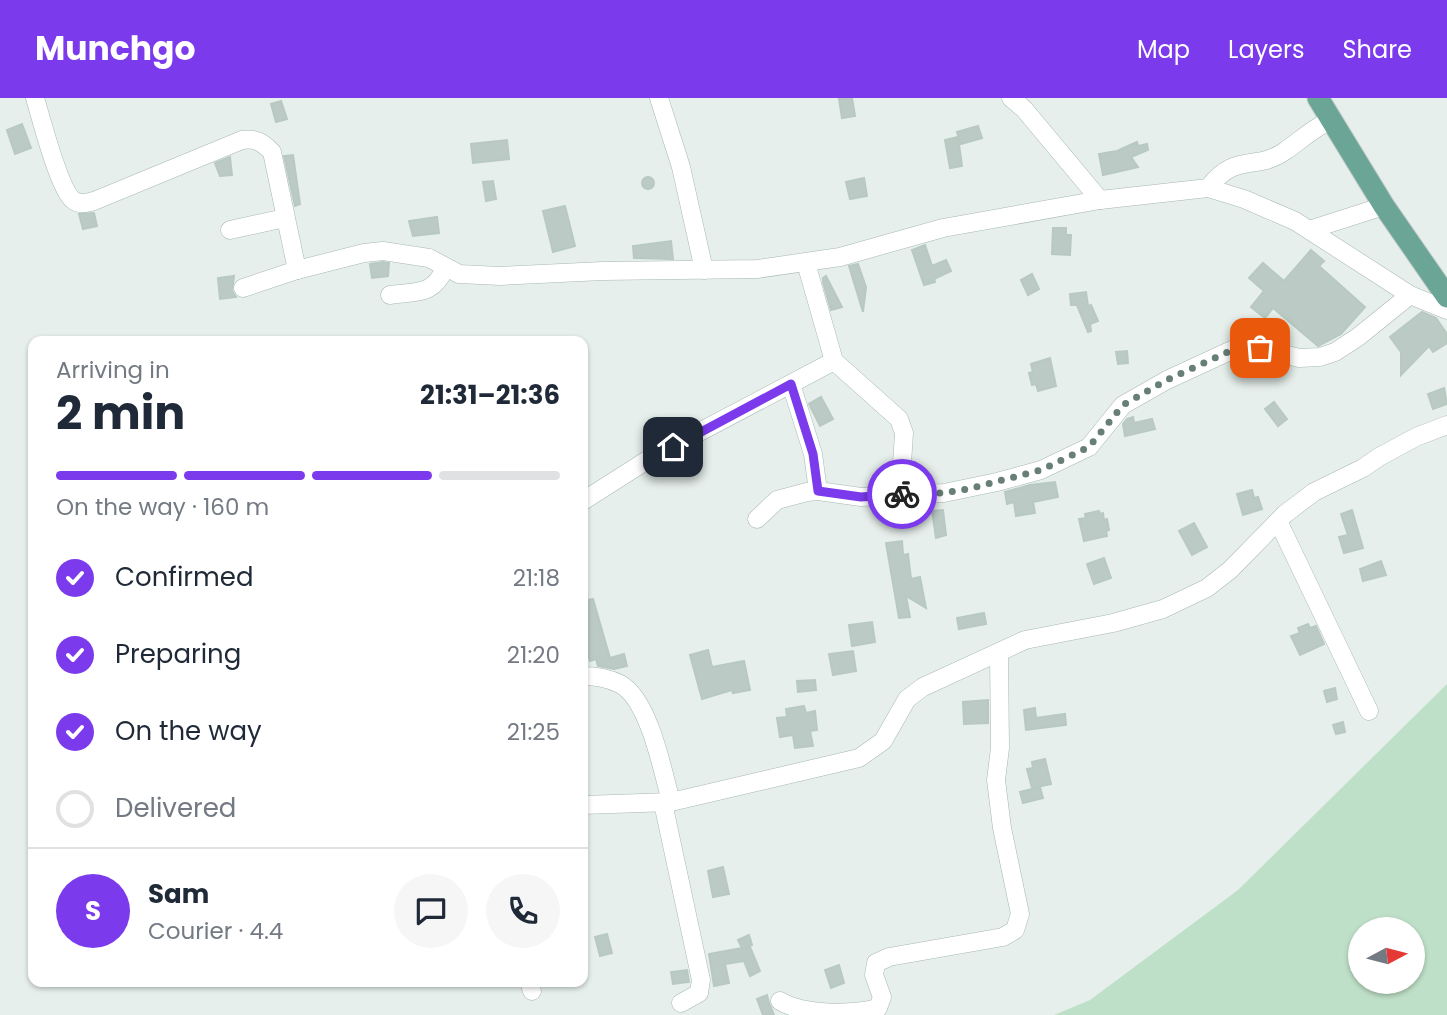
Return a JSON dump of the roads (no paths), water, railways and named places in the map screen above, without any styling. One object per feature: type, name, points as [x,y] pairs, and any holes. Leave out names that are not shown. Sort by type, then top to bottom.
[{"type":"main road","points":[[1318,98],[1384,206],[1447,297]]},
{"type":"street","points":[[35,98],[62,182],[73,201],[82,204],[242,140],[253,138],[263,143],[272,152],[297,270]]},
{"type":"street","points":[[659,98],[681,167],[704,270]]},
{"type":"street","points":[[1011,98],[1024,109],[1100,200]]},
{"type":"street","points":[[1208,188],[1220,173],[1228,168],[1275,156],[1317,126],[1331,120]]},
{"type":"street","points":[[243,288],[297,270],[364,253],[383,251],[423,256],[458,274],[500,276],[603,271],[757,269],[840,257],[943,228],[1100,200],[1208,188],[1244,199],[1295,221],[1410,295],[1447,310]]},
{"type":"street","points":[[1309,230],[1384,206]]},
{"type":"street","points":[[230,230],[285,218]]},
{"type":"street","points":[[806,263],[834,361],[899,419],[904,433],[900,494]]},
{"type":"street","points":[[390,295],[432,288],[440,280],[445,268]]},
{"type":"street","points":[[757,519],[777,500],[818,491],[861,497],[944,493],[1041,470],[1089,447],[1123,405],[1167,380],[1232,350],[1260,348],[1299,358],[1320,358],[1358,337],[1410,295]]},
{"type":"street","points":[[588,498],[652,457],[834,361]]},
{"type":"street","points":[[791,384],[813,454],[818,491]]},
{"type":"street","points":[[588,805],[667,802],[859,758],[883,741],[907,699],[923,687],[1025,640],[1113,623],[1174,604],[1207,588],[1230,570],[1278,521],[1314,492],[1363,468],[1416,437],[1447,425]]},
{"type":"street","points":[[1278,521],[1369,711]]},
{"type":"street","points":[[780,1001],[808,1014],[866,1013],[878,1008],[883,997],[874,975],[876,963],[889,957],[1003,937],[1015,930],[1020,914],[997,791],[1000,748],[999,653]]},
{"type":"street","points":[[588,676],[601,677],[622,685],[635,699],[656,747],[701,980],[699,993],[681,1003]]}]
